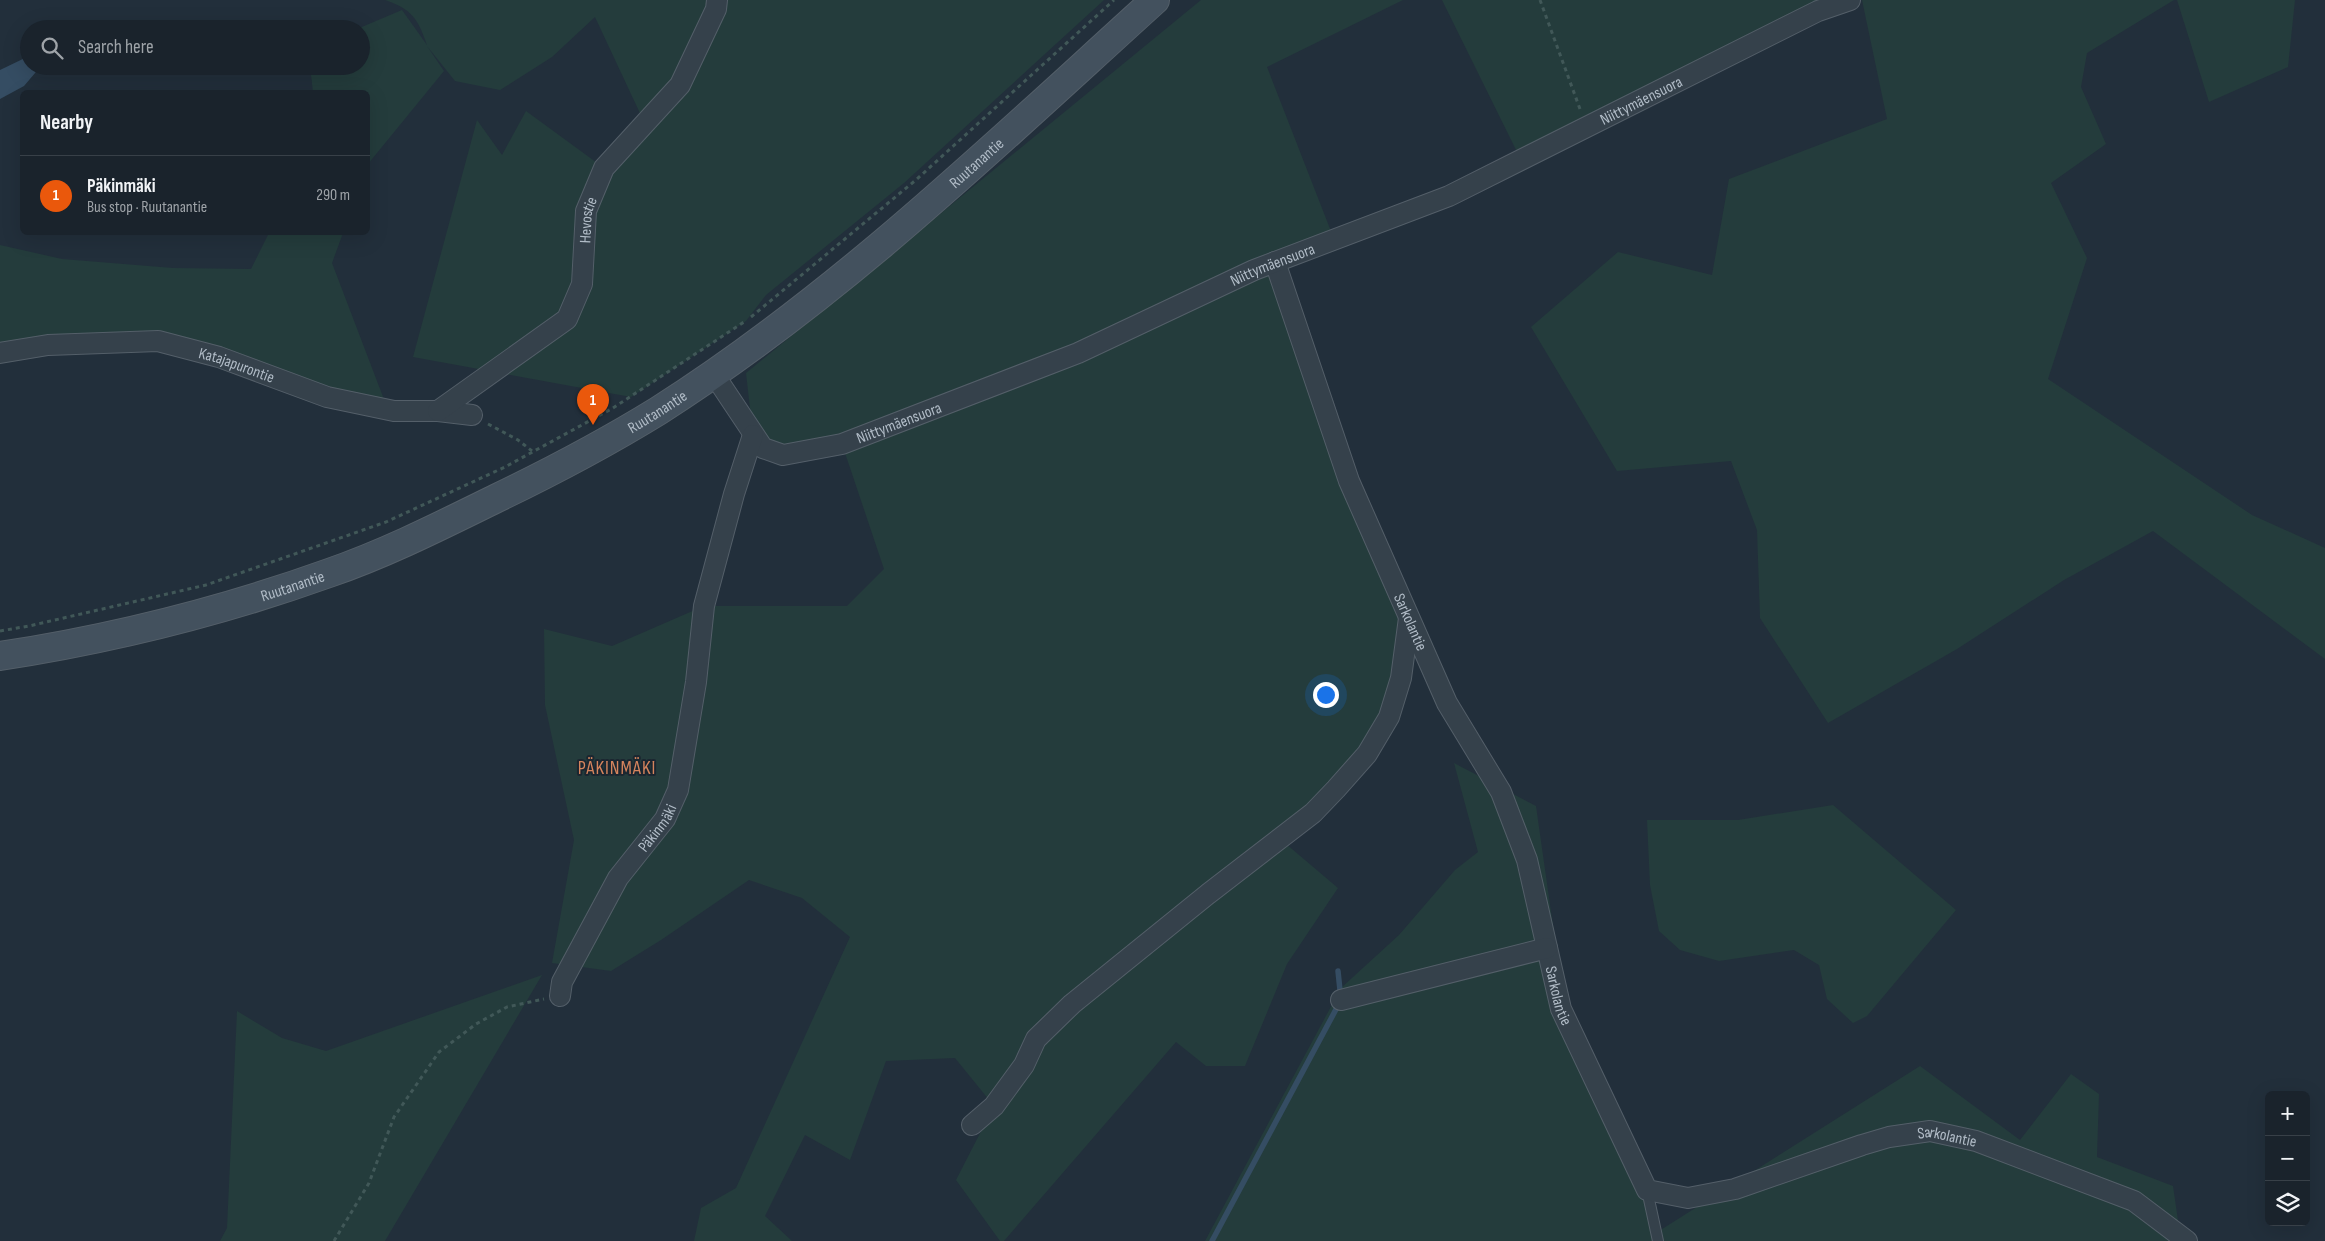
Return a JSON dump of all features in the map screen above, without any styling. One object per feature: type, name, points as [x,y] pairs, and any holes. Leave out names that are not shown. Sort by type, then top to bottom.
[{"type":"street","name":"Hevostie","points":[[438,411],[567,319],[582,284],[586,211],[604,168],[680,85],[716,9],[718,0]]},
{"type":"street","name":"Ruutanantie","points":[[0,656],[124,633],[224,606],[330,573],[415,538],[527,484],[642,420],[713,373],[814,299],[932,202],[1155,0]]},
{"type":"street","name":"Niittymäensuora","points":[[713,373],[763,448],[783,455],[842,444],[1078,353],[1275,262],[1449,196],[1818,11],[1850,0]]},
{"type":"street","name":"Sarkolantie","points":[[1275,262],[1350,481],[1447,703],[1500,792],[1527,860],[1561,1009],[1646,1190],[1688,1198],[1735,1190],[1862,1145],[1890,1137],[1930,1131],[1976,1141],[2134,1202],[2187,1241]]},
{"type":"street","name":"Katajapurontie","points":[[0,353],[48,345],[158,341],[219,357],[327,398],[394,411],[438,411],[472,415]]},
{"type":"street","name":"Päkinmäki","points":[[560,996],[566,974],[618,878],[665,819],[678,790],[696,682],[704,606],[734,494],[753,435]]},
{"type":"street","points":[[972,1125],[994,1106],[1024,1065],[1036,1039],[1072,1004],[1186,911],[1313,813],[1367,754],[1389,717],[1401,678],[1409,618]]},
{"type":"street","points":[[1341,1000],[1547,948]]},
{"type":"lane","points":[[1646,1190],[1658,1241]]},
{"type":"path","points":[[0,630],[29,626],[206,585],[291,557],[386,522],[505,467],[613,408],[746,320],[917,179],[1114,0]]},
{"type":"path","points":[[1540,0],[1586,126]]},
{"type":"path","points":[[472,415],[518,440],[532,451]]},
{"type":"path","points":[[334,1241],[369,1183],[394,1117],[439,1052],[476,1024],[507,1007],[560,996]]},
{"type":"green space","points":[[385,0],[1104,0],[904,183],[766,295],[746,321],[631,397],[413,357],[477,120],[502,155],[526,111],[604,168],[645,124],[595,17],[552,57],[500,90],[455,81],[427,46],[444,71],[370,162],[370,90],[313,90],[311,75],[370,75],[370,24],[402,10],[427,45],[413,16],[394,3]]},
{"type":"green space","points":[[1201,0],[1403,0],[1267,67],[1334,239],[1276,262],[1409,618],[1389,717],[1279,838],[1338,888],[1287,964],[1245,1066],[1206,1066],[1176,1042],[1004,1241],[1000,1241],[956,1180],[994,1106],[955,1058],[886,1061],[850,1160],[805,1135],[765,1216],[792,1241],[694,1241],[701,1208],[736,1188],[850,937],[802,898],[749,880],[661,940],[611,971],[552,963],[574,840],[545,705],[544,629],[612,646],[704,606],[847,606],[884,569],[842,444],[783,455],[753,435],[746,373]]},
{"type":"green space","points":[[1442,0],[1850,0],[1521,160]]},
{"type":"green space","points":[[1862,0],[2174,0],[2087,53],[2081,87],[2106,144],[2051,183],[2087,258],[2048,379],[2252,515],[2325,548],[2325,659],[2153,531],[2064,580],[1957,649],[1828,723],[1760,618],[1757,530],[1731,461],[1617,471],[1531,327],[1618,252],[1712,275],[1729,179],[1887,119]]},
{"type":"green space","points":[[2177,0],[2295,0],[2288,67],[2209,102]]},
{"type":"green space","points":[[268,235],[342,235],[332,263],[385,402],[327,397],[158,341],[0,353],[0,245],[62,259],[173,268],[251,269]]},
{"type":"green space","points":[[1454,763],[1536,806],[1562,989],[1659,1231],[1920,1066],[2020,1140],[2071,1074],[2099,1094],[2097,1157],[2173,1186],[2181,1241],[1205,1241],[1341,988],[1399,935],[1455,870],[1478,852]]},
{"type":"green space","points":[[1833,805],[1956,910],[1867,1016],[1853,1023],[1827,999],[1819,965],[1794,950],[1719,961],[1680,950],[1659,931],[1650,885],[1647,820],[1738,820]]},
{"type":"green space","points":[[542,975],[385,1241],[220,1241],[227,1228],[237,1011],[282,1038],[326,1051]]},
{"type":"water","points":[[20,60],[20,75],[33,75],[24,86],[0,99],[0,70]]},
{"type":"waterway","points":[[1212,1241],[1341,1000],[1338,971]]},
{"type":"place","name":"Päkinmäki","points":[[593,425]]},
{"type":"district","name":"PÄKINMÄKI","points":[[617,767]]}]
